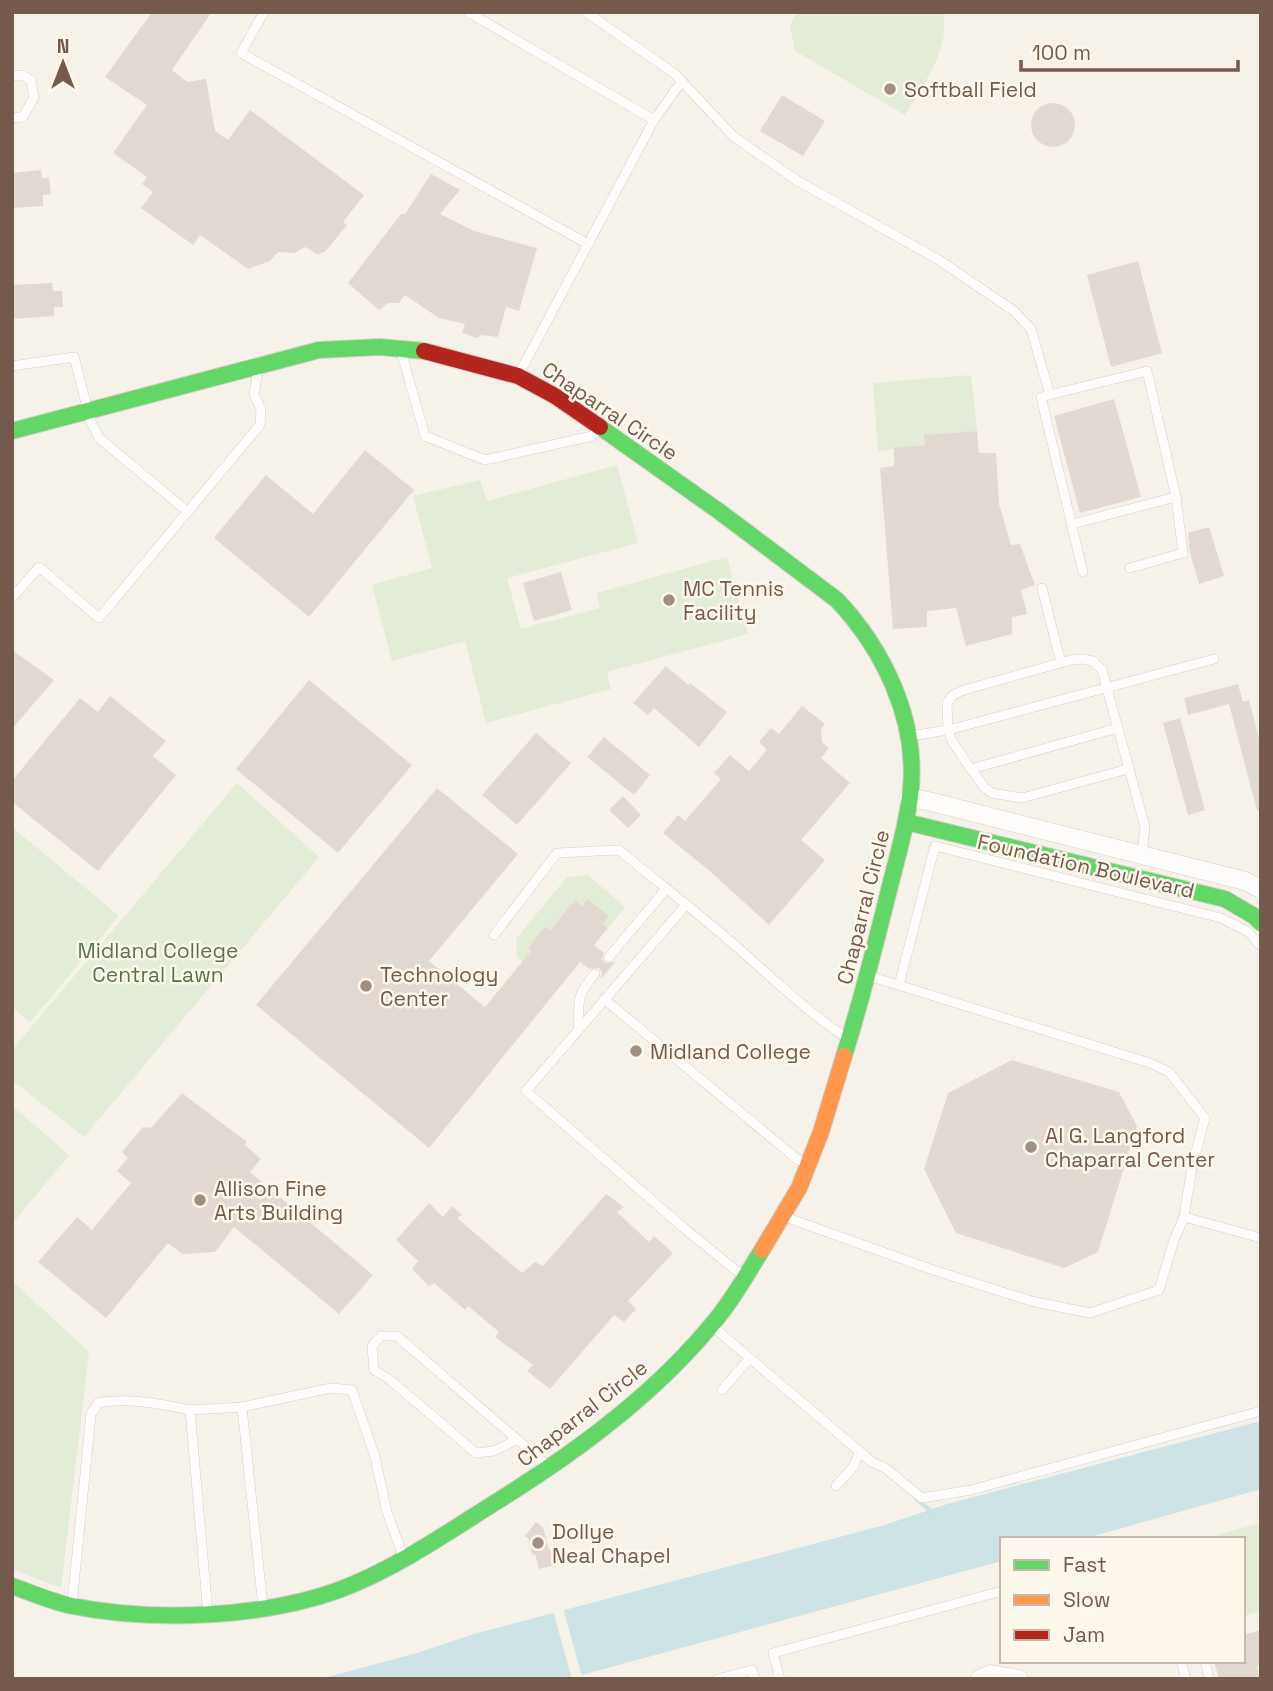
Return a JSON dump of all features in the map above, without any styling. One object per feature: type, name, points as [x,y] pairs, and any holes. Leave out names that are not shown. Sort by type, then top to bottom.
[{"type":"street","name":"Chaparral Circle","points":[[12,431],[319,351],[380,347],[429,352],[518,376],[555,396],[601,427],[838,600],[880,655],[906,725],[911,785],[906,822],[867,976],[821,1132],[799,1188],[711,1325],[656,1385],[551,1468],[404,1560],[341,1589],[310,1599],[208,1615],[166,1616],[72,1606],[12,1586]]},
{"type":"street","name":"Foundation Boulevard","points":[[909,798],[1200,869],[1245,881],[1261,889]]},
{"type":"street","name":"Foundation Boulevard","points":[[906,822],[1225,899],[1261,923]]},
{"type":"street","points":[[980,1679],[991,1674],[1018,1679]]},
{"type":"lane","points":[[264,12],[241,53],[588,244]]},
{"type":"lane","points":[[468,12],[654,120]]},
{"type":"lane","points":[[586,12],[682,81],[733,136],[796,180],[939,260],[1014,311],[1031,329],[1050,395]]},
{"type":"lane","points":[[12,76],[22,75],[31,80],[34,97],[23,117],[12,118]]},
{"type":"lane","points":[[518,376],[654,120],[682,81]]},
{"type":"lane","points":[[401,349],[425,436],[485,460],[592,436],[601,427]]},
{"type":"lane","points":[[15,368],[74,358],[91,422],[99,438],[188,512]]},
{"type":"lane","points":[[12,598],[39,567],[99,618],[260,425],[261,410],[254,394],[257,376],[254,367]]},
{"type":"lane","points":[[1083,572],[1041,397],[1147,371],[1176,497],[1183,553],[1130,568]]},
{"type":"lane","points":[[1072,524],[1176,497]]},
{"type":"lane","points":[[1042,588],[1061,663]]},
{"type":"lane","points":[[1128,769],[1022,798],[992,793],[984,787],[952,741],[948,730],[947,703],[953,695],[1061,663],[1082,659],[1093,661],[1102,670],[1108,688],[1145,828],[1142,855]]},
{"type":"lane","points":[[907,736],[948,730],[1214,659]]},
{"type":"lane","points":[[971,769],[1118,728]]},
{"type":"lane","points":[[998,864],[1008,821]]},
{"type":"lane","points":[[1030,871],[1040,829]]},
{"type":"lane","points":[[899,985],[935,846],[1221,918],[1247,931],[1261,946]]},
{"type":"lane","points":[[494,935],[557,853],[618,850],[747,956],[789,995],[848,1039]]},
{"type":"lane","points":[[1189,909],[1200,869]]},
{"type":"lane","points":[[1221,918],[1230,877]]},
{"type":"lane","points":[[609,957],[666,889]]},
{"type":"lane","points":[[686,905],[526,1091],[744,1277]]},
{"type":"lane","points":[[579,1028],[578,1001],[582,989],[595,974]]},
{"type":"lane","points":[[782,1216],[1012,1295],[1090,1313],[1159,1290],[1184,1217],[1192,1167],[1205,1118],[1169,1073],[1150,1063],[867,976]]},
{"type":"lane","points":[[604,999],[797,1159],[808,1165]]},
{"type":"lane","points":[[1184,1217],[1261,1238]]},
{"type":"lane","points":[[711,1325],[872,1462],[885,1468],[922,1498],[971,1490],[1261,1411]]},
{"type":"lane","points":[[516,1440],[494,1451],[476,1453],[389,1379],[374,1370],[372,1346],[382,1336],[397,1336],[551,1468]]},
{"type":"lane","points":[[722,1390],[750,1358]]},
{"type":"lane","points":[[72,1606],[91,1414],[98,1403],[111,1400],[190,1410],[242,1407],[331,1388],[352,1390],[375,1457],[387,1512],[404,1560]]},
{"type":"lane","points":[[242,1407],[263,1608]]},
{"type":"lane","points":[[190,1410],[208,1615]]},
{"type":"lane","points":[[836,1486],[853,1467],[860,1452]]},
{"type":"lane","points":[[779,1679],[773,1653],[1000,1592]]},
{"type":"lane","points":[[718,1679],[752,1670],[755,1679]]},
{"type":"green space","name":"Softball Field","points":[[797,12],[943,12],[943,40],[939,53],[905,115],[795,51],[790,26]]},
{"type":"green space","points":[[971,375],[977,431],[925,435],[925,445],[878,451],[873,383]]},
{"type":"green space","name":"MC Tennis Facility","points":[[617,465],[638,543],[507,578],[521,629],[600,608],[597,593],[727,557],[748,634],[607,672],[611,689],[486,723],[465,641],[392,661],[372,585],[432,568],[413,496],[480,480],[487,501]]},
{"type":"green space","name":"Midland College Central Lawn","points":[[237,783],[319,857],[84,1137],[12,1080],[12,1050]]},
{"type":"green space","points":[[12,827],[119,916],[30,1022],[12,1007]]},
{"type":"green space","points":[[588,875],[625,907],[608,928],[603,924],[609,916],[588,899],[582,906],[575,901],[550,931],[545,928],[528,948],[530,952],[523,962],[517,957],[516,939],[567,877]]},
{"type":"green space","points":[[12,1106],[69,1155],[12,1224]]},
{"type":"green space","points":[[12,1281],[89,1352],[61,1588],[12,1569]]},
{"type":"green space","points":[[1261,1523],[1261,1611],[1245,1615],[1245,1537],[1209,1537]]},
{"type":"shaded area","points":[[1261,1421],[1261,1489],[1090,1537],[1000,1537],[1000,1562],[567,1679],[320,1679],[417,1653],[474,1634],[881,1526],[947,1504]]},
{"type":"pier","points":[[563,1608],[582,1677],[577,1679],[572,1679],[553,1611]]},
{"type":"building","points":[[152,12],[212,12],[172,70],[187,82],[206,79],[215,131],[228,140],[250,110],[364,195],[343,222],[347,225],[325,252],[317,254],[305,247],[294,253],[278,252],[270,261],[248,269],[200,235],[193,245],[141,208],[153,192],[142,184],[147,177],[113,153],[147,105],[105,77]]},
{"type":"building","points":[[782,95],[825,121],[803,156],[760,131]]},
{"type":"building","points":[[1053,103],[1068,110],[1075,125],[1068,140],[1053,147],[1038,140],[1031,125],[1038,110]]},
{"type":"building","points":[[41,170],[42,178],[49,178],[51,194],[43,195],[43,206],[12,208],[12,173]]},
{"type":"building","points":[[431,174],[460,190],[440,214],[474,231],[537,248],[519,311],[506,307],[498,337],[481,335],[477,338],[462,333],[465,324],[439,318],[405,295],[399,303],[388,303],[379,310],[348,283],[401,214],[405,214]]},
{"type":"building","points":[[1138,261],[1162,353],[1111,367],[1087,275]]},
{"type":"building","points":[[52,283],[53,291],[62,291],[63,307],[54,307],[54,316],[12,319],[12,285]]},
{"type":"building","points":[[1114,399],[1141,497],[1080,513],[1054,416]]},
{"type":"building","points":[[977,431],[979,453],[996,453],[999,504],[1011,545],[1020,544],[1035,585],[1021,590],[1027,614],[1012,617],[1012,634],[966,646],[956,608],[927,611],[927,627],[893,629],[880,468],[894,466],[894,448],[925,445],[924,435]]},
{"type":"building","points":[[365,450],[414,490],[309,617],[214,538],[266,475],[313,514]]},
{"type":"building","points":[[1209,527],[1224,576],[1199,584],[1190,553],[1188,533]]},
{"type":"building","points":[[561,572],[572,610],[534,621],[523,583]]},
{"type":"building","points":[[12,650],[54,680],[12,729]]},
{"type":"building","points":[[666,666],[727,712],[699,747],[654,708],[648,715],[633,703]]},
{"type":"building","points":[[309,680],[412,765],[338,853],[236,769]]},
{"type":"building","points":[[1238,684],[1243,702],[1249,700],[1261,747],[1261,810],[1257,811],[1229,704],[1188,715],[1184,698]]},
{"type":"building","points":[[110,696],[166,741],[153,756],[176,775],[98,871],[12,802],[12,781],[80,698],[98,712]]},
{"type":"building","points":[[802,706],[825,724],[821,729],[822,742],[829,748],[821,758],[850,783],[801,840],[825,860],[769,925],[663,833],[678,815],[685,821],[721,779],[714,773],[730,755],[749,771],[767,750],[759,742],[771,728],[779,734]]},
{"type":"building","points":[[1180,718],[1205,810],[1188,815],[1163,723]]},
{"type":"building","points":[[536,733],[571,763],[517,825],[482,795]]},
{"type":"building","points":[[604,737],[650,775],[634,795],[587,757]]},
{"type":"building","name":"Technology Center","points":[[437,788],[518,854],[429,961],[485,1007],[531,951],[528,948],[545,927],[550,931],[575,900],[582,906],[588,899],[609,916],[603,924],[608,928],[594,945],[604,953],[602,959],[605,963],[615,962],[601,979],[602,972],[599,968],[590,969],[580,962],[429,1148],[256,1005]]},
{"type":"building","points":[[623,796],[641,815],[628,828],[609,810]]},
{"type":"building","name":"Al G. Langford Chaparral Center","points":[[1012,1060],[1119,1092],[1137,1126],[1098,1252],[1064,1268],[956,1233],[924,1169],[948,1093]]},
{"type":"building","name":"Allison Fine Arts Building","points":[[182,1093],[247,1142],[245,1145],[261,1159],[250,1172],[373,1275],[339,1314],[234,1227],[215,1252],[182,1254],[168,1243],[106,1318],[38,1262],[77,1217],[92,1230],[131,1183],[117,1171],[128,1158],[122,1152],[143,1127],[151,1128]]},
{"type":"building","points":[[606,1194],[624,1207],[617,1212],[649,1242],[654,1236],[673,1253],[628,1301],[636,1309],[624,1322],[614,1315],[550,1389],[527,1371],[533,1365],[495,1337],[499,1332],[468,1306],[465,1310],[434,1283],[429,1286],[412,1269],[418,1261],[396,1240],[429,1203],[443,1217],[452,1206],[462,1215],[457,1218],[522,1273],[535,1262],[543,1266]]},
{"type":"building","name":"Dollye Neal Chapel","points":[[536,1522],[543,1527],[549,1550],[554,1548],[555,1554],[560,1552],[563,1563],[539,1569],[535,1554],[532,1555],[528,1538],[525,1536]]},
{"type":"building","points":[[1261,1630],[1261,1665],[1257,1666],[1260,1679],[1219,1679],[1215,1663],[1245,1663],[1245,1634]]},
{"type":"waterway","points":[[916,1498],[933,1513]]},
{"type":"traffic: fast","points":[[12,431],[319,350],[380,347],[424,351]]},
{"type":"traffic: fast","points":[[600,427],[837,600],[869,640],[894,686],[908,736],[911,762],[909,803],[876,941],[844,1056]]},
{"type":"traffic: fast","points":[[906,822],[1225,899],[1261,923]]},
{"type":"traffic: fast","points":[[12,1586],[72,1606],[137,1614],[172,1615],[242,1612],[276,1607],[360,1582],[419,1550],[527,1482],[586,1441],[643,1395],[670,1370],[718,1317],[762,1250]]},
{"type":"traffic: slow","points":[[762,1250],[799,1188],[821,1132],[844,1056]]},
{"type":"traffic: jam","points":[[424,351],[518,376],[555,396],[600,427]]},
{"type":"place","name":"Softball Field","points":[[890,89]]},
{"type":"place","name":"MC Tennis Facility","points":[[669,600]]},
{"type":"place","name":"Technology Center","points":[[366,986]]},
{"type":"place","name":"Midland College","points":[[636,1051]]},
{"type":"place","name":"Al G. Langford Chaparral Center","points":[[1031,1147]]},
{"type":"place","name":"Allison Fine Arts Building","points":[[200,1200]]},
{"type":"place","name":"Dollye Neal Chapel","points":[[538,1543]]}]
